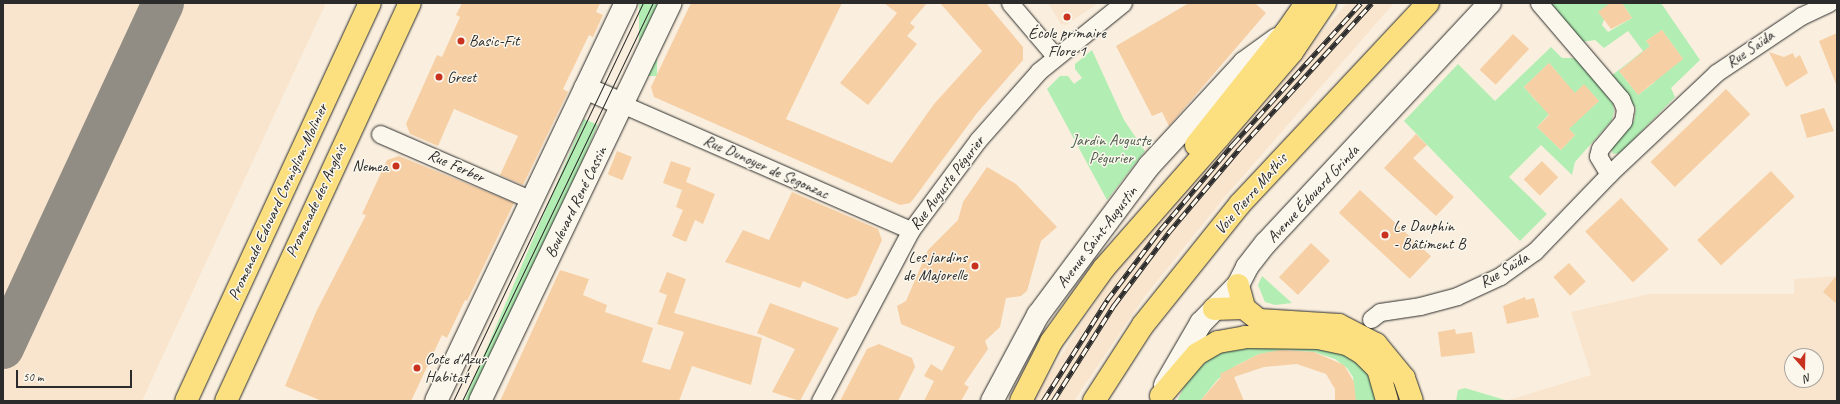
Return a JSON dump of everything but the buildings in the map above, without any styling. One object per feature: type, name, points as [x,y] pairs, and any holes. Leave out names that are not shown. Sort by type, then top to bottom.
[{"type":"main road","name":"Promenade Edouard Corniglion-Molinier","points":[[186,401],[370,3]]},
{"type":"main road","name":"Promenade des Anglais","points":[[226,401],[410,3]]},
{"type":"main road","points":[[436,401],[626,3]]},
{"type":"main road","name":"Boulevard René Cassin","points":[[480,401],[670,3]]},
{"type":"main road","name":"Avenue Saint-Augustin","points":[[992,401],[1038,315],[1149,166],[1244,63],[1286,32],[1306,3]]},
{"type":"main road","points":[[1021,401],[1051,342],[1104,268],[1292,52],[1325,3]]},
{"type":"main road","name":"Voie Pierre Mathis","points":[[1094,401],[1143,325],[1230,216],[1428,3]]},
{"type":"main road","name":"Avenue Édouard Grinda","points":[[1160,399],[1172,370],[1201,323],[1238,285],[1246,267],[1266,243],[1490,3]]},
{"type":"main road","points":[[1104,268],[1129,224],[1241,92],[1286,32]]},
{"type":"main road","points":[[586,88],[622,104]]},
{"type":"main road","points":[[1238,285],[1244,308]]},
{"type":"main road","points":[[1214,309],[1244,308],[1266,323],[1316,323],[1356,331],[1376,344],[1394,363],[1404,378],[1412,401]]},
{"type":"main road","points":[[1160,399],[1197,354],[1218,342],[1245,337],[1318,338],[1347,344],[1362,353],[1378,369],[1387,401]]},
{"type":"street","points":[[1010,3],[1055,56]]},
{"type":"street","name":"Rue Auguste Pégurier","points":[[820,401],[911,230],[978,140],[1055,56],[1123,3]]},
{"type":"street","points":[[1539,3],[1621,99],[1625,109],[1623,121],[1600,148],[1598,156],[1609,174]]},
{"type":"street","name":"Rue Saïda","points":[[1371,318],[1380,312],[1420,306],[1457,296],[1500,276],[1535,251],[1609,174],[1742,53],[1801,16],[1829,3]]},
{"type":"street","name":"Rue Dunoyer de Segonzac","points":[[622,104],[911,230]]},
{"type":"street","name":"Rue Ferber","points":[[380,134],[532,200]]},
{"type":"shaded area","points":[[3,3],[326,3],[142,401],[3,401]]},
{"type":"shaded area","name":"École primaire Flore 1","points":[[1048,3],[1098,3],[1066,25],[1061,24]]},
{"type":"shaded area","points":[[1347,3],[1394,3],[1224,198],[1145,296],[1074,401],[1032,401],[1119,265]]},
{"type":"shaded area","points":[[1837,276],[1837,401],[1505,401],[1591,375],[1571,312],[1649,294],[1794,294],[1794,279]]},
{"type":"green space","points":[[639,3],[657,3],[657,76],[639,76]]},
{"type":"green space","points":[[1551,3],[1610,3],[1602,25],[1608,32],[1632,18],[1622,3],[1661,3],[1700,60],[1671,88],[1675,97],[1620,153],[1613,154],[1611,147],[1634,121],[1636,108],[1611,76],[1643,51],[1628,31],[1604,48],[1595,40],[1582,42]],"holes":[[[1662,30],[1683,59],[1668,70],[1646,41]],[[1635,58],[1655,82],[1638,95],[1619,71]]]},
{"type":"green space","points":[[1551,47],[1562,58],[1577,58],[1613,104],[1614,111],[1612,120],[1575,162],[1572,175],[1541,145],[1509,177],[1547,214],[1520,241],[1404,121],[1458,64],[1495,101]],"holes":[[[1549,63],[1562,78],[1537,102],[1524,87]],[[1584,85],[1599,101],[1582,116]],[[1551,112],[1575,135],[1561,150],[1537,127]]]},
{"type":"green space","name":"Jardin Auguste Pégurier","points":[[1092,50],[1124,120],[1145,151],[1107,200],[1047,89],[1060,76],[1068,76],[1074,84],[1082,78],[1075,69],[1075,64]]},
{"type":"green space","points":[[584,119],[598,125],[481,401],[464,401]]},
{"type":"green space","points":[[1262,276],[1292,303],[1275,305],[1265,302],[1258,285]]},
{"type":"green space","points":[[1316,345],[1360,359],[1375,388],[1375,401],[1355,401],[1353,377],[1347,368],[1335,359],[1314,352],[1287,350],[1259,354],[1237,365],[1218,379],[1200,401],[1177,401],[1189,377],[1215,354],[1231,348]]},
{"type":"green space","points":[[1465,388],[1505,401],[1456,401],[1458,390]]},
{"type":"taxiway","points":[[3,348],[163,3]]},
{"type":"tram line","points":[[453,401],[643,3]]},
{"type":"tram line","points":[[462,401],[653,3]]},
{"type":"railway","points":[[1043,401],[1107,300],[1160,230],[1233,144],[1361,3]]},
{"type":"railway","points":[[1053,401],[1114,305],[1168,233],[1239,149],[1372,3]]},
{"type":"place","name":"École primaire Flore 1","points":[[1067,17]]},
{"type":"place","name":"Basic-Fit","points":[[461,41]]},
{"type":"place","name":"Greet","points":[[439,77]]},
{"type":"place","name":"Nemea","points":[[396,166]]},
{"type":"place","name":"Le Dauphin - Bâtiment B","points":[[1385,235]]},
{"type":"place","name":"Les jardins de Majorelle","points":[[975,266]]},
{"type":"place","name":"Cote d'Azur Habitat","points":[[417,368]]}]
